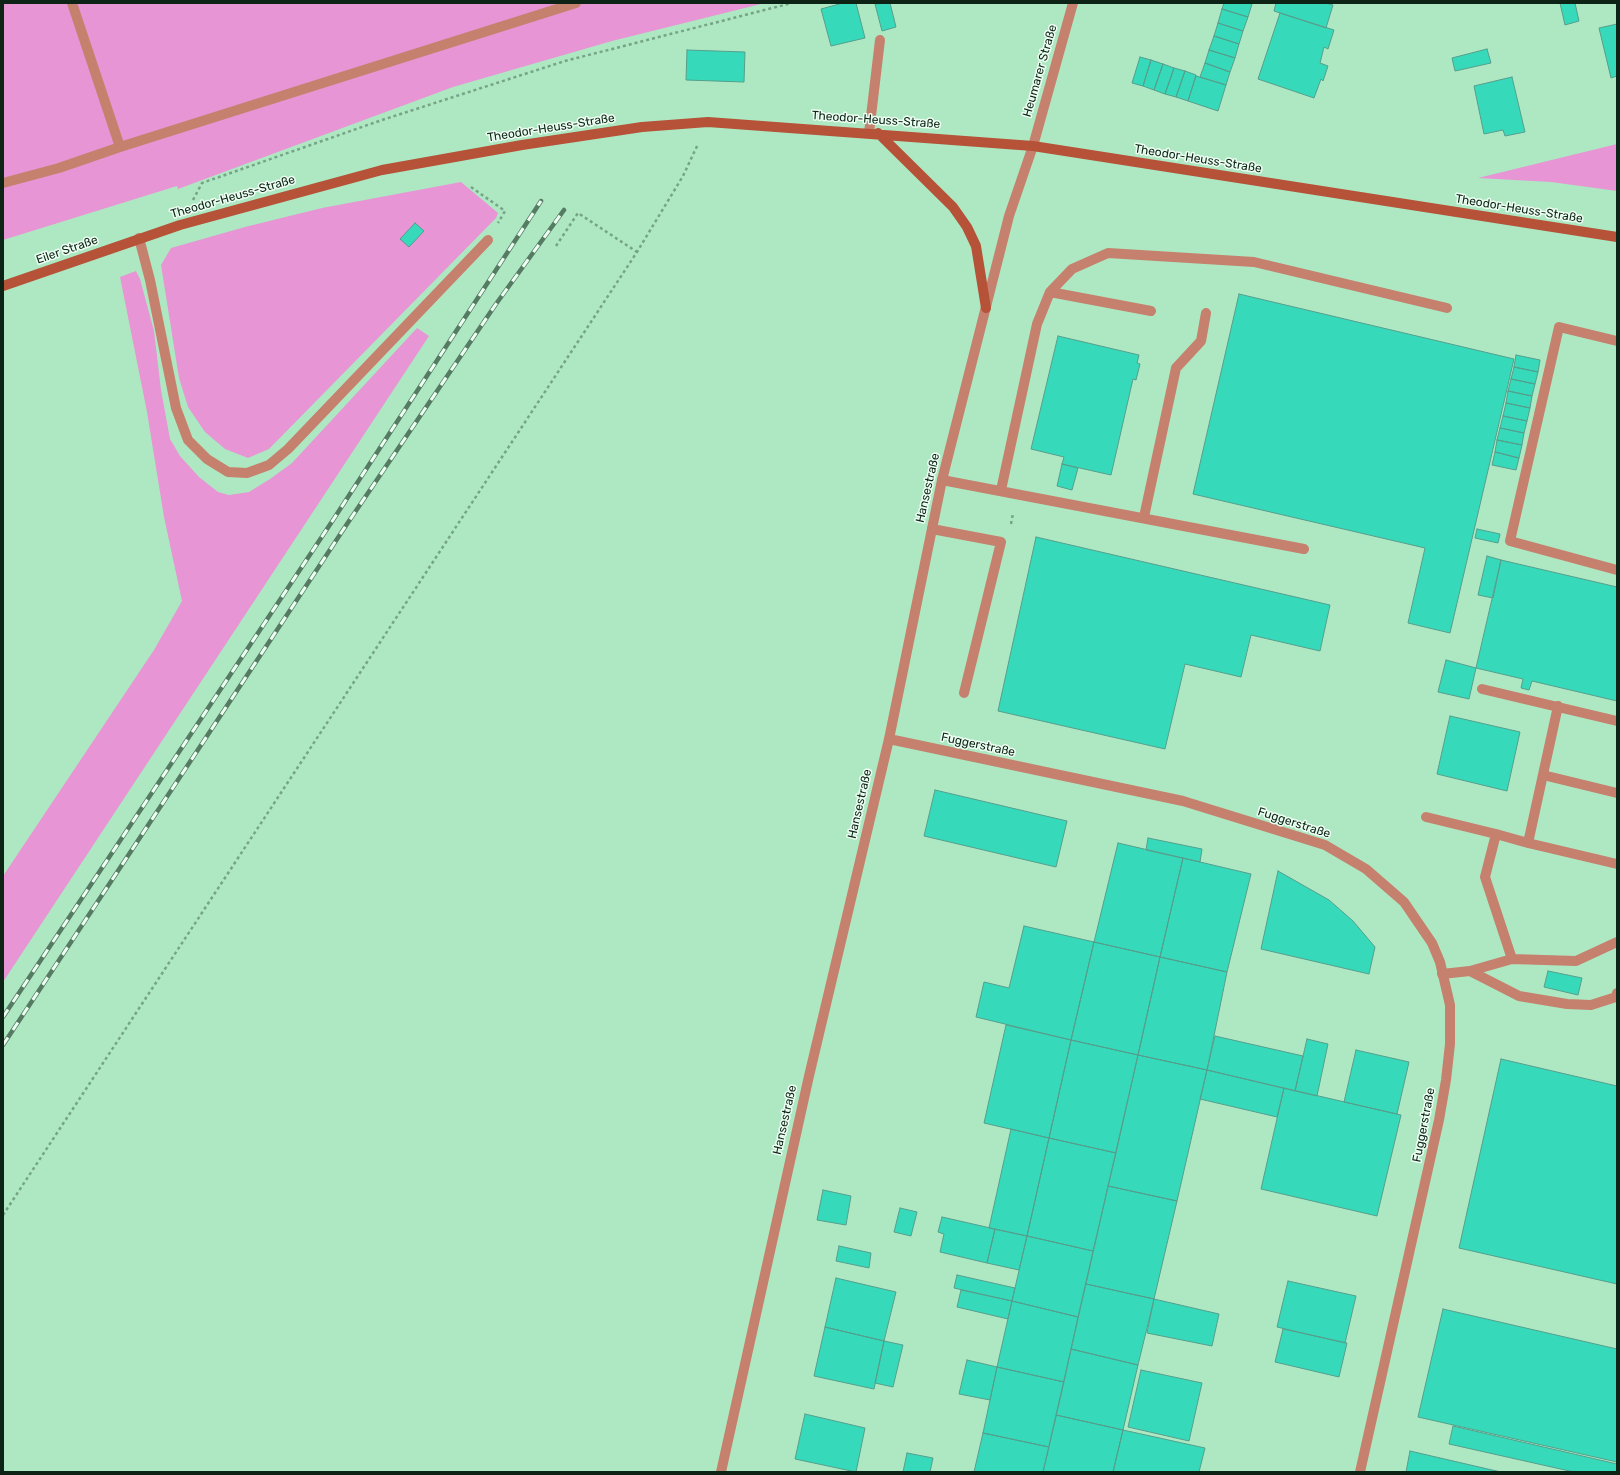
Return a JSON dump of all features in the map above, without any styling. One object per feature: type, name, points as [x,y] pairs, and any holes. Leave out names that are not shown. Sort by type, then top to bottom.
[{"type":"main road","name":"Theodor-Heuss-Straße","points":[[139,238],[180,225],[382,170],[522,145],[642,127],[708,122],[874,133],[1033,146],[1617,238]]},
{"type":"main road","points":[[874,133],[953,207],[967,227],[976,246],[986,308]]},
{"type":"main road","name":"Eiler Straße","points":[[3,286],[139,238]]},
{"type":"street","points":[[72,3],[120,147]]},
{"type":"street","points":[[3,183],[59,168],[120,147],[576,3]]},
{"type":"street","name":"Heumarer Straße","points":[[1033,146],[1073,3]]},
{"type":"street","points":[[874,133],[880,40]]},
{"type":"street","name":"Hansestraße","points":[[721,1472],[807,1084],[888,739],[942,480],[1009,216],[1033,146]]},
{"type":"street","points":[[139,238],[150,280],[176,408],[188,440],[207,459],[228,472],[247,473],[269,465],[288,449],[488,240]]},
{"type":"street","points":[[1001,490],[1037,324],[1050,292],[1072,269],[1108,253],[1254,262],[1448,308]]},
{"type":"street","points":[[1050,292],[1150,311]]},
{"type":"street","points":[[1144,517],[1176,368],[1201,341],[1206,313]]},
{"type":"street","points":[[1617,341],[1559,327],[1510,541],[1617,570]]},
{"type":"street","points":[[942,480],[1144,517],[1304,549]]},
{"type":"street","points":[[932,529],[1001,542],[964,693]]},
{"type":"street","points":[[1482,689],[1617,721]]},
{"type":"street","points":[[1528,843],[1558,706]]},
{"type":"street","name":"Fuggerstraße","points":[[888,739],[1183,801],[1325,845],[1366,869],[1404,902],[1432,944],[1440,962],[1450,1005],[1450,1044],[1446,1080],[1440,1120],[1360,1472]]},
{"type":"street","points":[[1543,775],[1617,792]]},
{"type":"street","points":[[1426,817],[1617,864]]},
{"type":"street","points":[[1496,834],[1485,878],[1512,959]]},
{"type":"street","points":[[1442,974],[1470,971],[1512,959],[1576,961],[1617,942]]},
{"type":"street","points":[[1470,971],[1519,996],[1567,1004],[1591,1005],[1616,997],[1617,993]]},
{"type":"path","points":[[180,225],[202,183],[382,120],[565,61],[792,3]]},
{"type":"path","points":[[3,1216],[638,252],[683,176],[708,122]]},
{"type":"path","points":[[471,187],[505,211]]},
{"type":"path","points":[[556,246],[578,214],[638,252]]},
{"type":"path","points":[[1001,542],[1010,528],[1017,493]]},
{"type":"shaded area","points":[[3,3],[765,3],[612,41],[453,87],[178,189],[177,186],[3,240]]},
{"type":"shaded area","points":[[1617,144],[1617,191],[1551,182],[1478,178]]},
{"type":"shaded area","points":[[461,182],[498,213],[496,218],[269,449],[248,458],[225,449],[205,432],[188,407],[179,378],[161,265],[171,248],[245,227],[322,208]]},
{"type":"shaded area","points":[[136,271],[140,279],[154,331],[161,390],[170,439],[180,456],[199,477],[218,492],[229,495],[249,492],[292,463],[417,328],[429,336],[3,982],[3,876],[154,650],[182,601],[164,517],[147,412],[120,277]]},
{"type":"building","points":[[843,3],[856,3],[865,38],[831,46],[821,9]]},
{"type":"building","points":[[890,3],[896,27],[882,31],[875,4]]},
{"type":"building","points":[[1224,3],[1252,4],[1248,17],[1222,9]]},
{"type":"building","points":[[1276,3],[1325,3],[1333,5],[1326,28],[1274,11]]},
{"type":"building","points":[[1560,3],[1575,3],[1579,21],[1565,25]]},
{"type":"building","points":[[1222,9],[1248,17],[1243,31],[1218,23]]},
{"type":"building","points":[[1280,13],[1334,30],[1328,49],[1324,47],[1320,63],[1328,66],[1323,81],[1321,79],[1314,98],[1258,79]]},
{"type":"building","points":[[1218,23],[1243,31],[1239,44],[1214,36]]},
{"type":"building","points":[[1617,24],[1617,76],[1611,78],[1599,28]]},
{"type":"building","points":[[1214,36],[1239,44],[1235,58],[1209,50]]},
{"type":"building","points":[[1487,49],[1491,63],[1455,71],[1452,58]]},
{"type":"building","points":[[687,50],[745,52],[744,82],[686,80]]},
{"type":"building","points":[[1209,50],[1235,58],[1230,72],[1205,63]]},
{"type":"building","points":[[1140,57],[1151,60],[1143,86],[1132,83]]},
{"type":"building","points":[[1151,60],[1163,64],[1154,90],[1143,86]]},
{"type":"building","points":[[1205,63],[1230,72],[1226,85],[1200,77]]},
{"type":"building","points":[[1163,64],[1174,68],[1165,94],[1154,90]]},
{"type":"building","points":[[1174,68],[1185,71],[1176,97],[1165,94]]},
{"type":"building","points":[[1185,71],[1196,75],[1188,101],[1176,97]]},
{"type":"building","points":[[1196,76],[1226,85],[1218,111],[1188,101]]},
{"type":"building","points":[[1512,77],[1525,132],[1505,136],[1503,130],[1484,134],[1474,86]]},
{"type":"building","points":[[415,223],[424,231],[409,247],[400,239]]},
{"type":"building","points":[[1239,294],[1514,359],[1450,633],[1408,623],[1425,548],[1193,494]]},
{"type":"building","points":[[1058,336],[1139,355],[1137,363],[1140,364],[1136,380],[1133,379],[1111,475],[1062,464],[1064,457],[1031,449]]},
{"type":"building","points":[[1516,355],[1540,360],[1538,372],[1514,367]]},
{"type":"building","points":[[1514,367],[1538,372],[1535,384],[1511,379]]},
{"type":"building","points":[[1511,379],[1535,384],[1532,396],[1508,391]]},
{"type":"building","points":[[1508,391],[1532,396],[1530,408],[1506,403]]},
{"type":"building","points":[[1506,403],[1530,408],[1527,421],[1503,416]]},
{"type":"building","points":[[1503,416],[1527,421],[1524,433],[1500,428]]},
{"type":"building","points":[[1500,428],[1524,433],[1522,445],[1497,440]]},
{"type":"building","points":[[1497,440],[1522,445],[1519,458],[1495,452]]},
{"type":"building","points":[[1495,452],[1519,458],[1516,470],[1492,465]]},
{"type":"building","points":[[1062,464],[1078,468],[1072,490],[1057,486]]},
{"type":"building","points":[[1477,529],[1500,534],[1498,543],[1475,538]]},
{"type":"building","points":[[1036,537],[1330,605],[1320,651],[1251,635],[1241,677],[1185,664],[1165,749],[998,711]]},
{"type":"building","points":[[1487,556],[1501,560],[1493,598],[1478,595]]},
{"type":"building","points":[[1501,560],[1617,587],[1617,701],[1532,681],[1529,690],[1521,688],[1523,679],[1476,668]]},
{"type":"building","points":[[1446,660],[1476,668],[1469,699],[1438,692]]},
{"type":"building","points":[[1450,716],[1520,732],[1507,791],[1437,774]]},
{"type":"building","points":[[935,790],[1067,821],[1056,867],[924,836]]},
{"type":"building","points":[[1148,838],[1202,849],[1200,862],[1146,850]]},
{"type":"building","points":[[1118,843],[1183,858],[1160,957],[1094,942]]},
{"type":"building","points":[[1183,858],[1251,874],[1227,972],[1160,957]]},
{"type":"building","points":[[1278,871],[1329,900],[1353,921],[1375,947],[1369,974],[1261,949]]},
{"type":"building","points":[[1024,926],[1094,942],[1071,1040],[976,1017],[984,982],[1009,988]]},
{"type":"building","points":[[1094,942],[1160,957],[1138,1055],[1071,1040]]},
{"type":"building","points":[[1160,957],[1227,972],[1207,1070],[1138,1055]]},
{"type":"building","points":[[1548,971],[1582,978],[1578,995],[1544,987]]},
{"type":"building","points":[[1006,1025],[1071,1040],[1049,1138],[984,1123]]},
{"type":"building","points":[[1215,1036],[1303,1056],[1295,1091],[1207,1070]]},
{"type":"building","points":[[1307,1039],[1328,1044],[1317,1096],[1295,1091]]},
{"type":"building","points":[[1071,1040],[1138,1055],[1116,1153],[1049,1138]]},
{"type":"building","points":[[1356,1050],[1409,1062],[1397,1114],[1344,1102]]},
{"type":"building","points":[[1138,1055],[1207,1070],[1177,1201],[1108,1186]]},
{"type":"building","points":[[1501,1059],[1617,1086],[1617,1284],[1459,1248]]},
{"type":"building","points":[[1207,1070],[1284,1088],[1277,1117],[1200,1099]]},
{"type":"building","points":[[1284,1088],[1401,1115],[1377,1216],[1261,1189]]},
{"type":"building","points":[[1011,1129],[1049,1138],[1027,1236],[989,1228]]},
{"type":"building","points":[[1049,1138],[1116,1153],[1093,1251],[1027,1236]]},
{"type":"building","points":[[1108,1186],[1177,1201],[1154,1299],[1086,1284]]},
{"type":"building","points":[[823,1190],[851,1196],[846,1225],[817,1220]]},
{"type":"building","points":[[900,1208],[917,1212],[911,1236],[894,1232]]},
{"type":"building","points":[[942,1217],[995,1229],[987,1263],[940,1252],[944,1234],[938,1232]]},
{"type":"building","points":[[995,1229],[1027,1236],[1019,1270],[987,1263]]},
{"type":"building","points":[[1027,1236],[1093,1251],[1078,1317],[1012,1301]]},
{"type":"building","points":[[839,1246],[871,1253],[869,1268],[836,1261]]},
{"type":"building","points":[[957,1275],[1015,1288],[1012,1301],[954,1288]]},
{"type":"building","points":[[836,1278],[896,1292],[884,1341],[825,1327]]},
{"type":"building","points":[[1288,1281],[1356,1296],[1345,1343],[1277,1327]]},
{"type":"building","points":[[1086,1284],[1154,1299],[1138,1365],[1071,1349]]},
{"type":"building","points":[[961,1290],[1012,1301],[1008,1319],[957,1307]]},
{"type":"building","points":[[1154,1299],[1219,1314],[1212,1346],[1147,1333]]},
{"type":"building","points":[[1012,1301],[1078,1317],[1064,1382],[997,1367]]},
{"type":"building","points":[[1443,1309],[1617,1349],[1617,1462],[1418,1417]]},
{"type":"building","points":[[825,1327],[884,1341],[874,1389],[814,1376]]},
{"type":"building","points":[[1283,1329],[1347,1343],[1339,1377],[1275,1362]]},
{"type":"building","points":[[884,1341],[903,1345],[893,1387],[875,1383]]},
{"type":"building","points":[[1071,1349],[1138,1365],[1123,1430],[1056,1415]]},
{"type":"building","points":[[967,1360],[997,1367],[990,1400],[959,1394]]},
{"type":"building","points":[[997,1367],[1064,1382],[1049,1447],[983,1433]]},
{"type":"building","points":[[1141,1370],[1202,1383],[1189,1441],[1128,1427]]},
{"type":"building","points":[[805,1414],[865,1428],[856,1472],[795,1459]]},
{"type":"building","points":[[1056,1415],[1123,1430],[1113,1472],[1043,1472]]},
{"type":"building","points":[[1453,1426],[1617,1464],[1617,1472],[1574,1472],[1449,1444]]},
{"type":"building","points":[[1123,1430],[1205,1448],[1199,1472],[1113,1472]]},
{"type":"building","points":[[983,1433],[1049,1447],[1043,1472],[974,1472]]},
{"type":"building","points":[[1410,1451],[1479,1467],[1501,1472],[1406,1472]]},
{"type":"building","points":[[907,1453],[933,1458],[930,1472],[903,1472]]},
{"type":"railway","points":[[3,1017],[333,520],[541,201]]},
{"type":"railway","points":[[3,1045],[347,524],[496,304],[564,210]]}]
